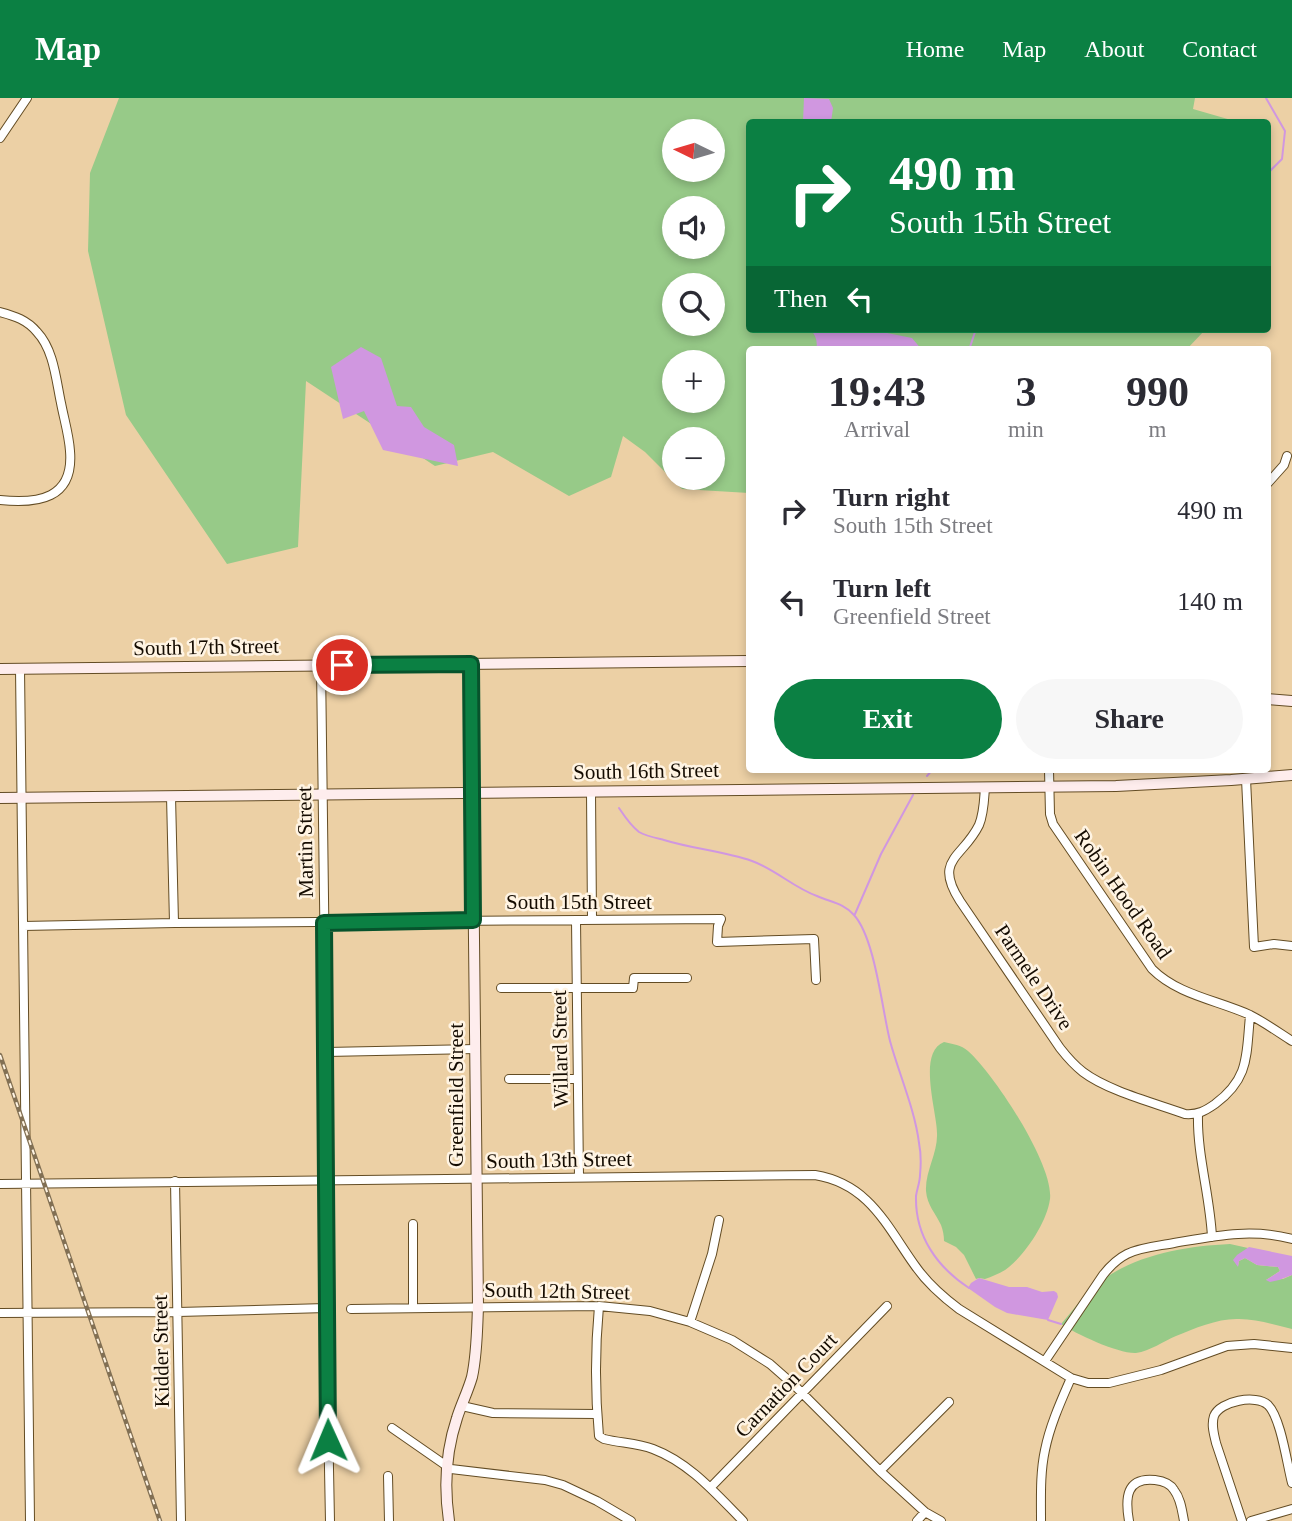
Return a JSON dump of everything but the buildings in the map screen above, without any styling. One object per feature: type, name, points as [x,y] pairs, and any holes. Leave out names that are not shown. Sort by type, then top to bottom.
[{"type":"main road","name":"South 17th Street","points":[[0,668],[746,661]]},
{"type":"main road","name":"Greenfield Street","points":[[449,1521],[447,1501],[450,1446],[475,1363],[478,1307],[471,664]]},
{"type":"main road","points":[[1271,699],[1292,701]]},
{"type":"main road","name":"South 16th Street","points":[[0,798],[1116,786],[1292,775]]},
{"type":"street","points":[[0,138],[27,98]]},
{"type":"street","points":[[0,312],[29,324],[43,339],[51,358],[71,452],[68,474],[53,494],[31,502],[0,500]]},
{"type":"street","points":[[1271,480],[1284,465],[1287,456]]},
{"type":"street","name":"Martin Street","points":[[321,665],[330,1521]]},
{"type":"street","points":[[20,668],[30,1521]]},
{"type":"street","name":"Robin Hood Road","points":[[1049,773],[1050,814],[1054,824],[1152,968],[1162,979],[1175,986],[1250,1016],[1292,1041]]},
{"type":"street","points":[[1246,779],[1254,947],[1274,944],[1292,947]]},
{"type":"street","name":"Parmele Drive","points":[[985,787],[980,823],[949,869],[950,884],[960,901],[1074,1065],[1113,1088],[1185,1114],[1198,1115]]},
{"type":"street","points":[[591,791],[592,920]]},
{"type":"street","points":[[171,796],[174,923]]},
{"type":"street","name":"South 15th Street","points":[[23,926],[721,919],[717,942],[814,939],[816,980]]},
{"type":"street","name":"Willard Street","points":[[576,920],[579,1177]]},
{"type":"street","points":[[501,988],[634,988],[634,978],[687,978]]},
{"type":"street","points":[[1212,1237],[1207,1186],[1198,1138],[1198,1115],[1237,1084],[1244,1066],[1250,1016]]},
{"type":"street","points":[[326,1052],[476,1049]]},
{"type":"street","points":[[509,1079],[578,1079]]},
{"type":"street","name":"South 13th Street","points":[[0,1184],[804,1175],[823,1177],[843,1183],[858,1192],[875,1208],[916,1267],[944,1297],[1071,1378]]},
{"type":"street","name":"Kidder Street","points":[[175,1181],[181,1521]]},
{"type":"street","points":[[690,1322],[710,1261],[719,1220]]},
{"type":"street","points":[[413,1224],[413,1308]]},
{"type":"street","points":[[1045,1361],[1103,1275],[1118,1259],[1131,1252],[1241,1233],[1265,1233],[1292,1239]]},
{"type":"street","points":[[599,1306],[596,1331],[599,1436],[645,1447],[669,1457],[693,1472],[743,1521]]},
{"type":"street","name":"South 12th Street","points":[[351,1309],[599,1306],[650,1311],[690,1322],[725,1336],[770,1364],[880,1471],[925,1512],[941,1521]]},
{"type":"street","name":"Carnation Court","points":[[710,1488],[887,1306]]},
{"type":"street","points":[[0,1312],[178,1312],[326,1308]]},
{"type":"street","points":[[1041,1521],[1041,1475],[1045,1447],[1071,1378],[1088,1384],[1109,1383],[1161,1370],[1227,1346],[1254,1344],[1292,1348]]},
{"type":"street","points":[[1242,1521],[1213,1431],[1215,1413],[1221,1408],[1248,1399],[1263,1402],[1268,1406],[1279,1425],[1292,1483]]},
{"type":"street","points":[[880,1471],[949,1402]]},
{"type":"street","points":[[461,1406],[493,1413],[597,1414]]},
{"type":"street","points":[[392,1428],[448,1466],[463,1471],[545,1480],[563,1485],[631,1521]]},
{"type":"street","points":[[388,1476],[389,1521]]},
{"type":"street","points":[[1129,1521],[1127,1502],[1131,1489],[1141,1480],[1166,1482],[1172,1487],[1181,1504],[1184,1521]]},
{"type":"street","points":[[1251,1521],[1292,1509]]},
{"type":"street","points":[[917,1521],[925,1512]]},
{"type":"green space","points":[[119,98],[1195,98],[1193,109],[1228,119],[746,119],[746,333],[1202,333],[1190,346],[746,346],[746,493],[699,490],[725,490],[725,427],[662,427],[662,469],[623,436],[611,477],[569,496],[493,452],[435,466],[306,381],[298,547],[227,564],[126,415],[88,251],[90,173]]},
{"type":"green space","points":[[944,1042],[968,1051],[992,1079],[1033,1143],[1049,1184],[1048,1208],[1035,1236],[1009,1267],[985,1279],[976,1279],[964,1255],[944,1241],[941,1225],[927,1196],[927,1176],[936,1148],[937,1133],[930,1070],[936,1048]]},
{"type":"green space","points":[[1230,1244],[1248,1248],[1234,1260],[1238,1266],[1239,1261],[1245,1258],[1257,1265],[1278,1267],[1280,1271],[1266,1280],[1283,1279],[1292,1275],[1292,1329],[1252,1320],[1223,1320],[1136,1353],[1109,1347],[1061,1324],[1092,1288],[1127,1266],[1178,1250]]},
{"type":"shaded area","points":[[804,98],[829,99],[833,108],[831,119],[803,119]]},
{"type":"shaded area","points":[[887,333],[912,338],[919,346],[817,346],[814,334]]},
{"type":"shaded area","points":[[361,347],[381,358],[397,406],[411,407],[424,427],[454,445],[458,466],[383,450],[364,411],[343,419],[331,367]]},
{"type":"shaded area","points":[[1249,1247],[1292,1256],[1292,1275],[1270,1282],[1266,1280],[1280,1271],[1278,1267],[1257,1265],[1245,1258],[1239,1261],[1238,1267],[1233,1260]]},
{"type":"shaded area","points":[[979,1278],[1009,1287],[1054,1291],[1058,1297],[1048,1320],[1007,1313],[968,1288]]},
{"type":"waterway","points":[[1266,98],[1285,131],[1282,159],[1271,170]]},
{"type":"waterway","points":[[970,346],[975,333]]},
{"type":"waterway","points":[[855,914],[881,854],[913,795]]},
{"type":"waterway","points":[[619,808],[630,824],[642,833],[752,861],[809,893],[841,905],[854,915],[873,957],[890,1041],[917,1130],[921,1159],[916,1196],[919,1224],[938,1260],[957,1280],[969,1288]]},
{"type":"waterway","points":[[1048,1320],[1061,1324]]},
{"type":"railway","points":[[0,1055],[160,1521]]},
{"type":"route","points":[[328,1440],[324,923],[473,920],[471,664],[342,665]]}]
